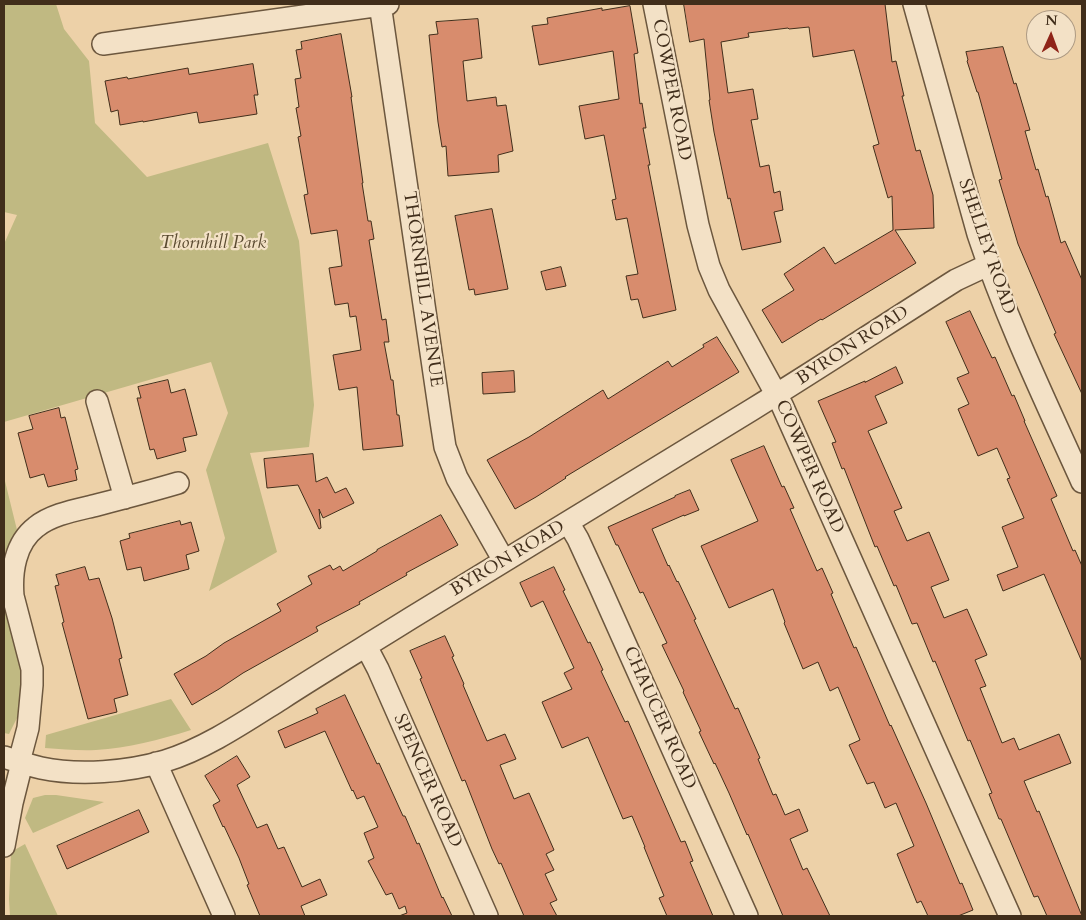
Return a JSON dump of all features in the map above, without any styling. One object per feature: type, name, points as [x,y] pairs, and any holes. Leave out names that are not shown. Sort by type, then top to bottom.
[{"type":"street","points":[[102,44],[382,4]]},
{"type":"street","name":"THORNHILL AVENUE","points":[[382,4],[440,421],[446,447],[457,478],[504,561]]},
{"type":"street","name":"COWPER ROAD","points":[[654,4],[703,247],[709,266],[719,290],[776,394],[820,489],[1010,916]]},
{"type":"street","name":"SHELLEY ROAD","points":[[914,4],[988,265],[1034,375],[1082,482]]},
{"type":"street","name":"BYRON ROAD","points":[[15,760],[40,768],[74,772],[121,769],[156,763],[201,747],[776,394],[956,280],[988,265]]},
{"type":"street","points":[[97,401],[125,498]]},
{"type":"street","points":[[4,846],[12,803],[15,760],[28,728],[32,685],[32,669],[13,596],[12,572],[19,548],[34,528],[44,522],[74,511],[178,484]]},
{"type":"street","name":"CHAUCER ROAD","points":[[568,522],[606,599],[747,916]]},
{"type":"street","name":"SPENCER ROAD","points":[[366,646],[378,669],[487,916]]},
{"type":"street","points":[[156,763],[224,916]]},
{"type":"green space","name":"Thornhill Park","points":[[4,4],[56,4],[64,29],[89,61],[95,123],[147,177],[268,143],[299,241],[314,405],[309,447],[250,453],[277,552],[209,591],[225,538],[206,470],[228,413],[211,362],[4,422],[4,244],[17,215],[4,212]]},
{"type":"green space","points":[[4,477],[17,530],[4,554]]},
{"type":"green space","points":[[4,607],[23,678],[22,708],[9,734],[4,733]]},
{"type":"green space","points":[[171,699],[191,730],[144,743],[108,749],[45,748],[46,735]]},
{"type":"green space","points":[[45,795],[104,802],[33,833],[25,818],[33,798]]},
{"type":"green space","points":[[25,844],[58,916],[10,916],[11,852]]},
{"type":"building","points":[[684,4],[885,4],[892,62],[896,61],[904,96],[902,96],[916,151],[920,150],[933,195],[934,228],[895,230],[916,263],[782,343],[762,310],[794,290],[784,274],[824,247],[835,264],[893,230],[892,196],[888,198],[873,146],[879,144],[854,50],[813,57],[809,27],[748,33],[749,37],[721,42],[728,93],[753,89],[758,119],[751,120],[760,167],[769,165],[774,193],[780,191],[783,210],[774,212],[781,242],[742,250],[730,198],[728,199],[714,132],[709,100],[704,39],[690,42]]},
{"type":"building","points":[[630,6],[638,53],[634,54],[640,104],[642,103],[646,128],[643,128],[650,165],[648,165],[676,310],[643,318],[638,299],[631,300],[626,276],[638,274],[627,218],[616,220],[612,200],[616,199],[604,135],[585,139],[579,106],[619,99],[613,51],[539,65],[532,26],[548,24],[547,18],[602,8],[602,10]]},
{"type":"building","points":[[478,19],[482,58],[463,61],[467,101],[496,97],[497,106],[506,105],[513,151],[498,155],[499,172],[448,176],[446,146],[442,147],[438,122],[429,35],[438,34],[436,22]]},
{"type":"building","points":[[341,34],[352,97],[368,221],[371,221],[374,239],[369,240],[382,320],[386,319],[389,342],[384,342],[391,380],[393,380],[403,446],[363,450],[357,387],[339,390],[333,355],[361,350],[356,316],[350,317],[348,303],[335,305],[329,268],[342,266],[337,230],[311,234],[304,195],[308,194],[298,137],[301,136],[296,108],[299,107],[295,79],[301,78],[296,50],[302,49],[301,42]]},
{"type":"building","points":[[1003,47],[1030,130],[1025,131],[1036,170],[1038,169],[1046,197],[1048,196],[1061,243],[1065,241],[1082,280],[1082,394],[1054,334],[1056,333],[1018,244],[999,180],[1002,179],[978,92],[967,61],[966,52]]},
{"type":"building","points":[[253,64],[258,95],[254,95],[257,114],[199,123],[197,112],[120,125],[118,110],[111,112],[105,81],[127,77],[128,79],[188,68],[189,74]]},
{"type":"building","points":[[492,209],[508,289],[475,295],[474,289],[469,290],[455,216]]},
{"type":"building","points":[[561,267],[566,286],[546,290],[541,272]]},
{"type":"building","points":[[970,311],[992,358],[995,357],[1012,396],[1014,395],[1057,496],[1051,499],[1073,551],[1075,550],[1082,566],[1082,662],[1044,574],[1003,591],[997,575],[1018,567],[1002,527],[1024,518],[1007,479],[1010,478],[997,448],[978,456],[958,409],[969,404],[957,378],[969,373],[946,322]]},
{"type":"building","points":[[717,337],[739,372],[515,509],[487,460],[529,437],[603,390],[608,399],[668,361],[672,367]]},
{"type":"building","points":[[896,367],[903,383],[875,396],[887,423],[868,431],[902,508],[894,511],[907,541],[929,532],[949,580],[931,587],[944,618],[967,609],[987,655],[975,660],[986,686],[980,688],[1002,743],[1014,738],[1019,750],[1059,734],[1071,763],[1024,781],[1037,812],[1039,811],[1082,916],[1047,916],[1038,896],[1034,897],[1001,819],[999,819],[989,794],[992,793],[935,661],[933,662],[917,623],[912,624],[896,585],[894,586],[877,546],[875,547],[844,468],[842,469],[832,443],[836,442],[818,401]]},
{"type":"building","points":[[514,371],[515,392],[483,394],[482,373]]},
{"type":"building","points":[[168,380],[171,393],[185,389],[197,435],[183,438],[186,451],[157,459],[154,449],[150,450],[137,398],[141,398],[138,387]]},
{"type":"building","points":[[59,408],[61,418],[65,417],[78,469],[75,470],[77,480],[48,487],[44,474],[30,478],[18,433],[33,429],[29,416]]},
{"type":"building","points":[[764,446],[782,487],[784,486],[794,508],[790,509],[817,571],[822,568],[854,648],[856,647],[973,910],[958,916],[928,916],[921,901],[917,903],[897,854],[914,846],[896,803],[885,808],[874,782],[867,784],[849,745],[860,740],[838,687],[830,691],[818,662],[803,669],[784,623],[773,589],[729,608],[701,546],[758,521],[731,460]]},
{"type":"building","points":[[313,454],[316,482],[327,477],[335,493],[346,488],[354,503],[323,518],[319,509],[321,528],[319,529],[298,485],[267,488],[264,459]]},
{"type":"building","points":[[690,490],[699,510],[652,529],[668,566],[678,581],[696,619],[694,620],[735,709],[738,708],[760,758],[758,759],[773,795],[776,794],[785,815],[799,809],[808,831],[790,839],[803,870],[807,868],[830,916],[783,916],[748,834],[699,732],[701,731],[684,691],[662,645],[667,643],[643,592],[640,593],[608,527]]},
{"type":"building","points":[[441,515],[458,545],[406,573],[407,575],[359,602],[360,604],[316,627],[318,631],[243,673],[192,705],[174,674],[281,611],[277,604],[312,584],[308,576],[330,565],[333,570],[340,566],[343,571]]},
{"type":"building","points":[[180,521],[181,525],[191,522],[199,551],[186,555],[189,569],[144,581],[141,567],[127,570],[120,541],[130,538],[129,534]]},
{"type":"building","points":[[85,567],[89,580],[99,578],[122,658],[119,659],[128,695],[114,699],[117,712],[88,719],[62,623],[64,622],[55,586],[59,585],[56,575]]},
{"type":"building","points":[[554,567],[565,590],[563,591],[588,643],[590,642],[603,670],[601,671],[625,722],[628,721],[681,842],[685,841],[693,861],[690,862],[713,916],[667,916],[659,898],[664,896],[632,816],[623,819],[588,737],[562,748],[542,702],[572,689],[564,673],[574,668],[543,601],[531,607],[520,583]]},
{"type":"building","points":[[445,636],[487,741],[505,734],[516,759],[500,765],[514,799],[529,793],[554,850],[546,854],[554,870],[545,874],[557,900],[550,903],[557,916],[524,916],[501,863],[499,864],[492,849],[465,780],[462,781],[420,679],[422,678],[410,651]]},
{"type":"building","points":[[345,695],[417,844],[419,843],[442,898],[452,916],[399,916],[407,913],[405,906],[399,909],[392,893],[386,895],[368,861],[374,858],[364,833],[378,827],[364,796],[357,799],[352,791],[325,731],[285,748],[278,731],[318,713],[316,709]]},
{"type":"building","points":[[237,756],[250,777],[237,785],[257,828],[267,824],[278,849],[284,847],[302,887],[320,879],[327,895],[301,906],[305,916],[260,916],[247,885],[249,884],[239,858],[213,805],[220,801],[205,776]]},
{"type":"building","points":[[139,810],[149,832],[67,869],[57,846]]}]
